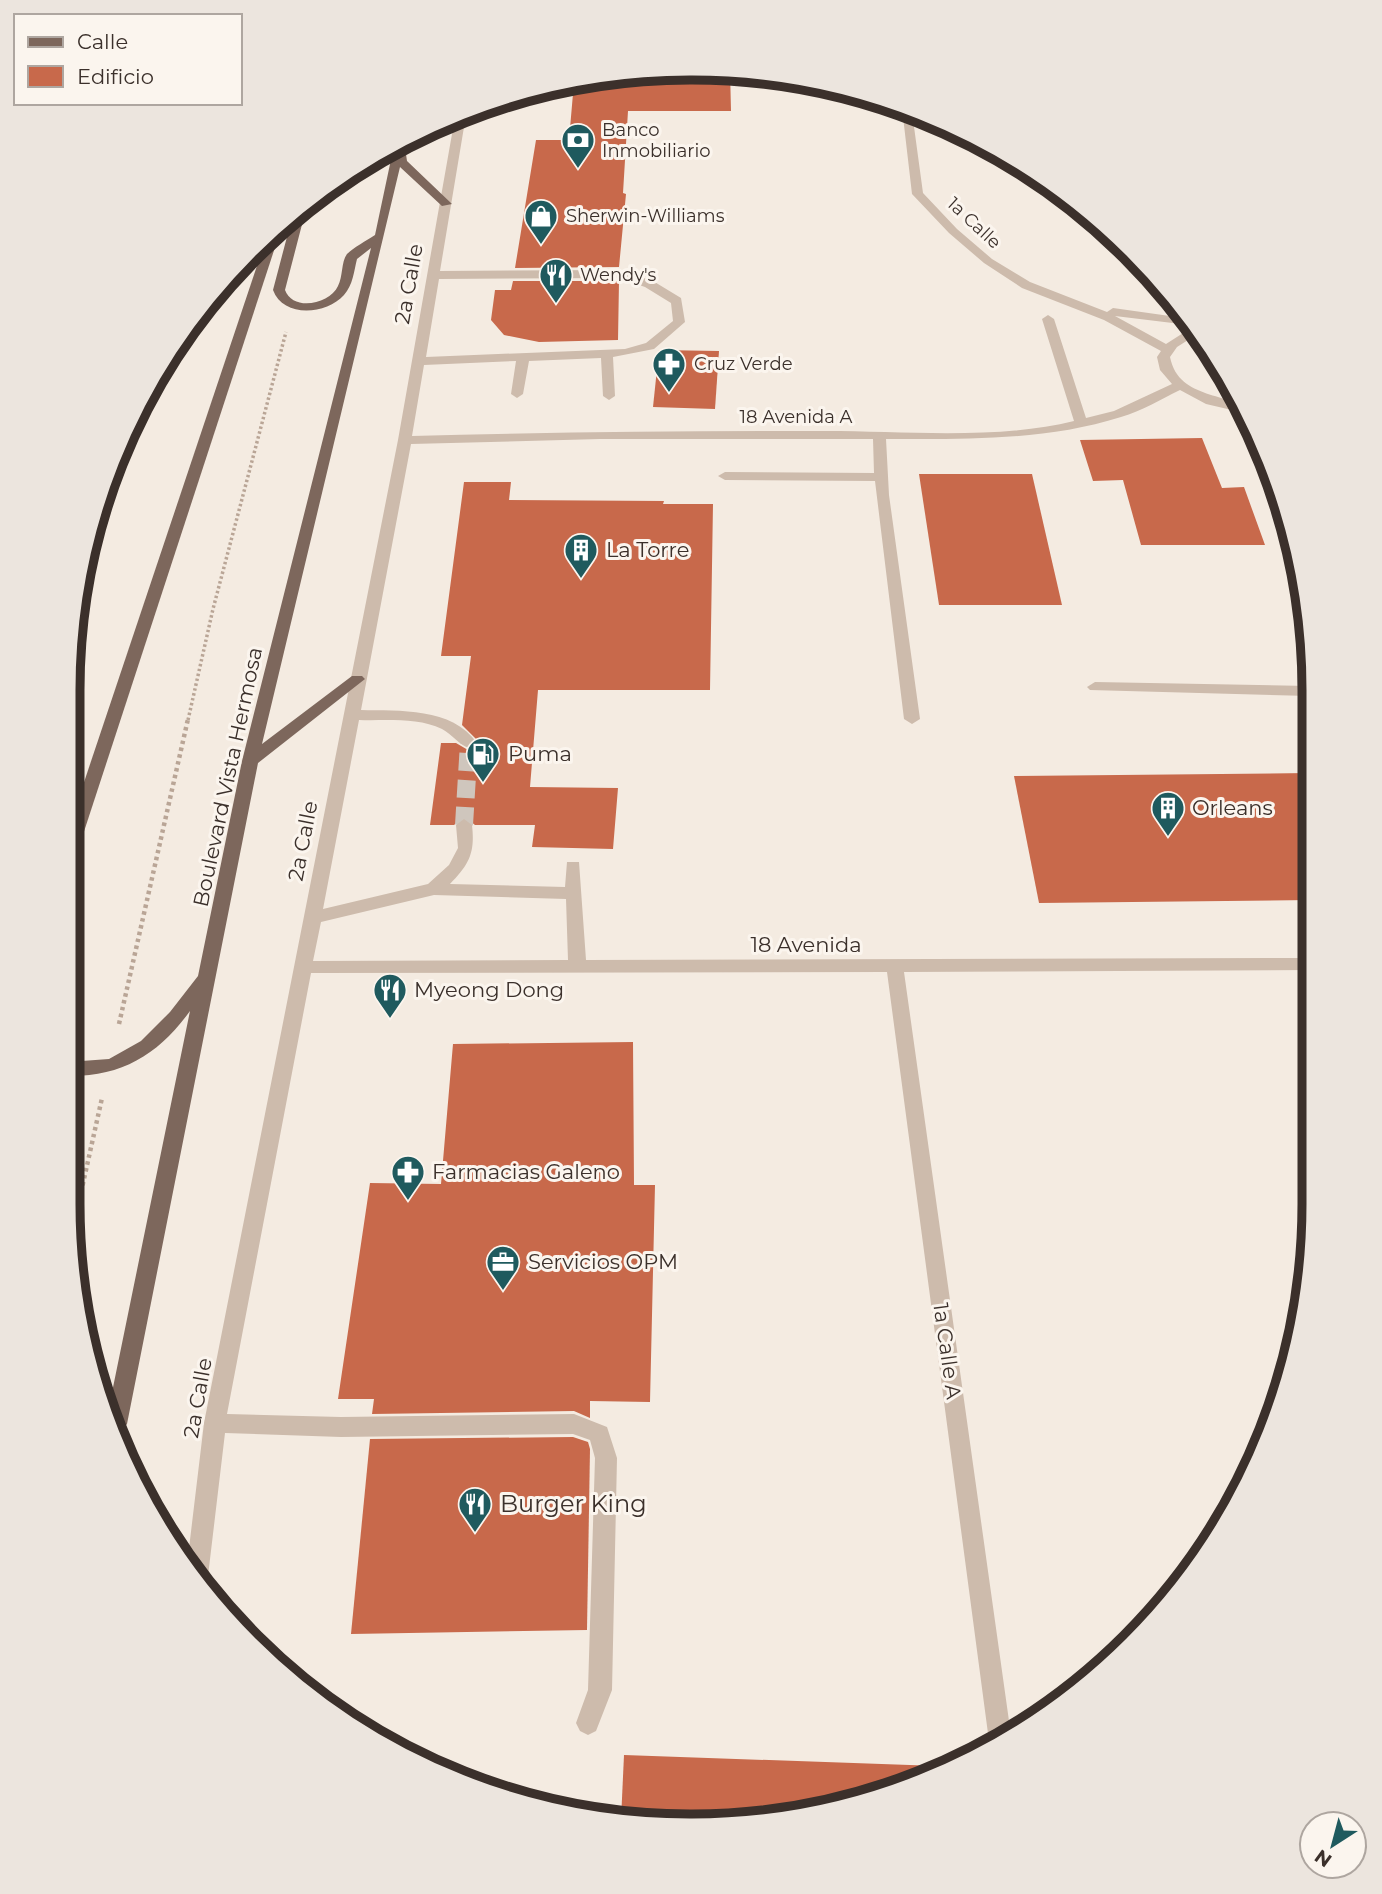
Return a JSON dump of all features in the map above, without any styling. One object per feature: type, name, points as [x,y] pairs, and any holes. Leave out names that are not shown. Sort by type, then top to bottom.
[{"type":"main road","points":[[401,154],[402,162],[446,204]]},
{"type":"main road","name":"Boulevard Vista Hermosa","points":[[118,1413],[250,761],[380,237],[397,156]]},
{"type":"main road","points":[[296,226],[279,290],[282,300],[293,305],[319,306],[337,297],[345,284],[351,257],[380,237]]},
{"type":"main road","points":[[80,820],[268,251]]},
{"type":"main road","points":[[250,761],[357,679]]},
{"type":"main road","points":[[80,1068],[109,1067],[132,1058],[164,1033],[208,971]]},
{"type":"street","name":"1a Calle","points":[[908,121],[918,194],[988,261],[1026,285],[1130,326],[1167,349]]},
{"type":"street","name":"2a Calle","points":[[198,1563],[215,1423],[405,440],[459,126]]},
{"type":"street","points":[[419,361],[626,353],[650,346],[679,322],[677,301],[649,284],[620,274],[434,275]]},
{"type":"street","name":"1a Calle","points":[[1086,309],[1176,321]]},
{"type":"street","points":[[1048,319],[1081,424]]},
{"type":"street","points":[[1186,334],[1167,349],[1164,360],[1167,373],[1178,386],[1219,406],[1232,409]]},
{"type":"street","points":[[607,354],[609,396]]},
{"type":"street","points":[[517,394],[523,357]]},
{"type":"street","name":"18 Avenida A","points":[[405,440],[600,435],[996,435],[1081,424],[1119,414],[1178,386]]},
{"type":"street","points":[[879,435],[881,477],[912,719]]},
{"type":"street","points":[[724,476],[881,477]]},
{"type":"street","points":[[1095,687],[1302,691]]},
{"type":"street","points":[[350,715],[405,718],[443,724],[461,732],[469,743]]},
{"type":"street","points":[[434,889],[456,868],[466,848],[464,825]]},
{"type":"street","points":[[573,866],[577,967]]},
{"type":"street","points":[[312,918],[434,889],[574,893]]},
{"type":"street","name":"18 Avenida","points":[[302,967],[895,968],[1302,964]]},
{"type":"street","name":"1a Calle A","points":[[895,968],[998,1731]]},
{"type":"street","points":[[215,1423],[341,1427],[574,1424],[599,1434],[606,1458],[600,1690],[588,1723]]},
{"type":"path","points":[[80,1197],[213,609],[293,305]]},
{"type":"building","points":[[651,82],[730,82],[731,111],[628,111],[623,193],[626,194],[619,267],[515,268],[536,140],[569,140],[573,92]]},
{"type":"building","name":"Wendy's","points":[[513,281],[619,281],[618,340],[539,342],[504,335],[491,320],[495,290],[511,290]]},
{"type":"building","points":[[659,350],[719,351],[715,409],[653,407]]},
{"type":"building","points":[[1202,438],[1222,488],[1244,487],[1265,545],[1141,545],[1123,480],[1093,481],[1080,440]]},
{"type":"building","points":[[919,474],[1032,474],[1062,605],[939,605]]},
{"type":"building","name":"La Torre","points":[[464,482],[511,482],[509,500],[713,504],[710,690],[538,690],[530,787],[618,788],[613,849],[532,847],[535,825],[475,825],[464,816],[454,825],[430,825],[441,743],[456,743],[468,750],[480,743],[462,725],[471,656],[441,656]]},
{"type":"building","name":"Orleans","points":[[1302,773],[1302,900],[1039,903],[1014,776]]},
{"type":"building","name":"Servicios OPM","points":[[633,1042],[634,1185],[655,1185],[650,1402],[590,1401],[590,1418],[574,1411],[372,1414],[374,1399],[338,1399],[370,1183],[441,1184],[453,1044]]},
{"type":"building","name":"Burger King","points":[[573,1437],[588,1442],[590,1449],[587,1630],[351,1634],[370,1439]]},
{"type":"building","points":[[624,1755],[928,1766],[849,1793],[771,1808],[691,1814],[622,1809]]},
{"type":"tunnel","points":[[464,825],[469,743]]},
{"type":"place","name":"Banco Inmobiliario","points":[[578,170]]},
{"type":"place","name":"Sherwin-Williams","points":[[541,246]]},
{"type":"place","name":"Wendy's","points":[[556,305]]},
{"type":"place","name":"Cruz Verde","points":[[669,394]]},
{"type":"place","name":"La Torre","points":[[581,580]]},
{"type":"place","name":"Puma","points":[[483,784]]},
{"type":"place","name":"Orleans","points":[[1168,838]]},
{"type":"place","name":"Myeong Dong","points":[[390,1020]]},
{"type":"place","name":"Farmacias Galeno","points":[[408,1202]]},
{"type":"place","name":"Servicios OPM","points":[[503,1292]]},
{"type":"place","name":"Burger King","points":[[475,1534]]}]
